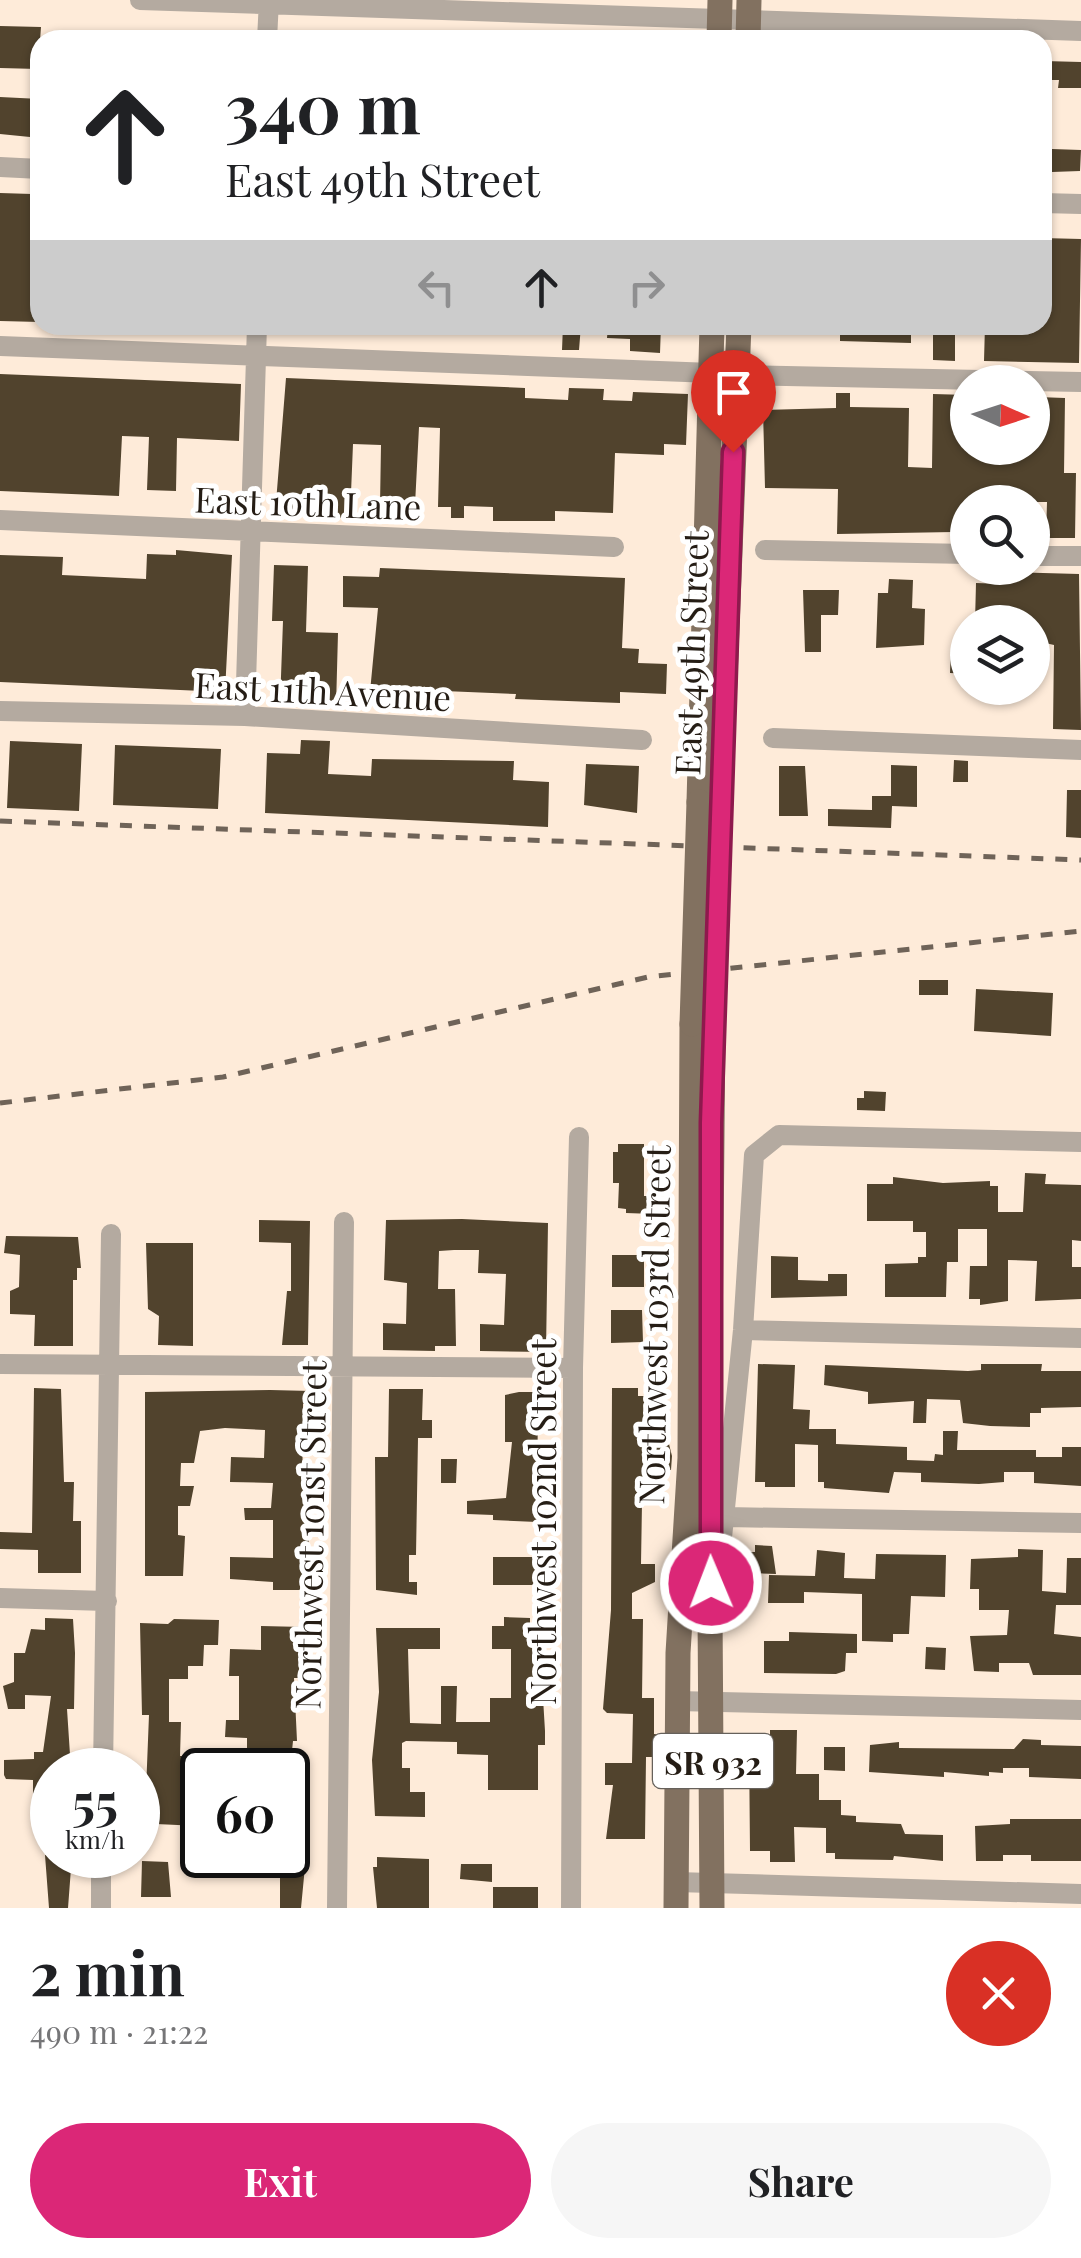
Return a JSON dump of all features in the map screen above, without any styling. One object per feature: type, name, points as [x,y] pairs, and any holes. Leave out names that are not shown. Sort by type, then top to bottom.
[{"type":"main road","name":"East 49th Street","points":[[714,335],[724,374]]},
{"type":"main road","name":"East 49th Street","points":[[709,803],[724,374],[736,335]]},
{"type":"main road","name":"Northwest 103rd Street","points":[[676,1908],[677,1701],[690,1458],[709,803]]},
{"type":"main road","name":"Northwest 103rd Street","points":[[703,1024],[714,1702],[712,1896]]},
{"type":"street","points":[[140,0],[1051,30]]},
{"type":"street","points":[[268,30],[269,2]]},
{"type":"street","points":[[1052,30],[1081,31]]},
{"type":"street","points":[[0,168],[30,170]]},
{"type":"street","points":[[1052,203],[1081,204]]},
{"type":"street","points":[[245,716],[256,335]]},
{"type":"street","points":[[0,346],[724,374],[1081,382]]},
{"type":"street","name":"East 10th Lane","points":[[0,520],[614,547]]},
{"type":"street","points":[[765,550],[950,554]]},
{"type":"street","points":[[1050,556],[1081,556]]},
{"type":"street","name":"East 11th Avenue","points":[[0,711],[245,716],[642,740]]},
{"type":"street","points":[[773,738],[1081,750]]},
{"type":"street","name":"Northwest 103rd Street","points":[[712,1613],[726,1517],[754,1155],[779,1134],[1081,1142]]},
{"type":"street","name":"Northwest 102nd Street","points":[[571,1908],[573,1368],[580,1137]]},
{"type":"street","name":"Northwest 101st Street","points":[[336,1908],[346,1368],[344,1222]]},
{"type":"street","points":[[103,1748],[111,1234]]},
{"type":"street","points":[[743,1330],[1081,1338]]},
{"type":"street","points":[[0,1364],[573,1368]]},
{"type":"street","points":[[726,1517],[1081,1523]]},
{"type":"street","points":[[0,1598],[107,1601]]},
{"type":"street","points":[[677,1701],[1081,1710]]},
{"type":"street","points":[[101,1878],[101,1908]]},
{"type":"street","points":[[676,1882],[712,1896],[1081,1894]]},
{"type":"building","points":[[0,26],[41,27],[30,30],[30,69],[0,68]]},
{"type":"building","points":[[1052,61],[1081,62],[1081,88],[1058,88],[1059,80],[1052,80]]},
{"type":"building","points":[[0,97],[30,98],[30,137],[0,134]]},
{"type":"building","points":[[1052,149],[1081,150],[1080,171],[1052,172]]},
{"type":"building","points":[[0,193],[30,194],[30,322],[0,321]]},
{"type":"building","points":[[1052,238],[1081,239],[1079,363],[984,361],[985,335],[1052,335]]},
{"type":"building","points":[[563,335],[580,335],[579,350],[562,350]]},
{"type":"building","points":[[661,335],[660,353],[630,351],[630,339],[607,338]]},
{"type":"building","points":[[840,335],[911,335],[911,343],[840,341]]},
{"type":"building","points":[[933,335],[955,335],[955,361],[933,360]]},
{"type":"building","points":[[0,374],[241,384],[239,441],[177,438],[176,491],[147,490],[149,437],[122,436],[119,496],[0,491]]},
{"type":"building","points":[[286,378],[525,388],[525,398],[568,400],[569,388],[604,389],[603,400],[632,401],[633,392],[688,394],[686,445],[664,444],[664,455],[615,453],[613,513],[555,511],[555,521],[493,521],[493,507],[464,506],[464,518],[451,518],[451,507],[438,507],[440,428],[419,427],[415,505],[380,505],[381,445],[353,444],[350,518],[275,515]]},
{"type":"building","points":[[836,393],[850,393],[850,407],[909,408],[908,467],[932,468],[933,394],[950,394],[950,465],[1050,465],[1050,397],[1065,398],[1064,473],[1076,473],[1075,538],[1050,538],[1050,485],[950,485],[950,532],[837,534],[838,489],[765,488],[763,410],[836,408]]},
{"type":"building","points":[[176,550],[232,555],[225,692],[0,682],[0,555],[63,557],[62,575],[146,579],[147,554],[176,555]]},
{"type":"building","points":[[274,565],[308,566],[306,632],[338,633],[336,707],[280,704],[283,621],[272,621]]},
{"type":"building","points":[[380,568],[625,578],[622,648],[639,649],[638,663],[667,664],[666,694],[620,692],[620,703],[515,699],[516,694],[370,692],[378,608],[343,607],[343,576],[379,577]]},
{"type":"building","points":[[1050,573],[1079,574],[1081,730],[1053,729],[1054,645],[1050,644],[1050,605],[975,605],[976,585],[1050,585]]},
{"type":"building","points":[[889,579],[913,580],[912,608],[925,609],[924,645],[876,648],[878,593],[888,593]]},
{"type":"building","points":[[803,590],[839,590],[838,615],[821,615],[821,652],[805,652]]},
{"type":"building","points":[[301,740],[330,741],[328,774],[371,776],[372,759],[514,761],[513,780],[549,782],[548,827],[265,813],[267,753],[300,754]]},
{"type":"building","points":[[10,741],[82,744],[79,811],[7,808]]},
{"type":"building","points":[[115,745],[221,749],[218,809],[113,805]]},
{"type":"building","points":[[954,760],[968,761],[968,782],[953,782]]},
{"type":"building","points":[[586,764],[639,766],[637,813],[584,805]]},
{"type":"building","points":[[891,765],[917,766],[917,807],[892,806],[891,828],[828,826],[828,809],[872,810],[872,796],[891,796]]},
{"type":"building","points":[[779,766],[805,766],[808,816],[779,816]]},
{"type":"building","points":[[1067,790],[1081,790],[1081,838],[1066,837]]},
{"type":"building","points":[[919,980],[948,980],[948,995],[919,995]]},
{"type":"building","points":[[976,989],[1053,993],[1051,1036],[974,1031]]},
{"type":"building","points":[[864,1091],[886,1092],[885,1111],[857,1110],[857,1098],[864,1098]]},
{"type":"building","points":[[618,1144],[644,1144],[644,1196],[654,1196],[654,1214],[626,1213],[626,1209],[618,1208],[619,1183],[613,1183],[613,1152],[618,1152]]},
{"type":"building","points":[[1025,1173],[1046,1174],[1045,1184],[1081,1185],[1081,1241],[1072,1240],[1072,1267],[1081,1267],[1081,1299],[1035,1301],[1037,1261],[1008,1260],[1008,1301],[980,1305],[980,1299],[969,1299],[970,1266],[987,1266],[987,1229],[958,1229],[958,1262],[947,1262],[946,1297],[885,1297],[885,1264],[918,1263],[918,1257],[926,1257],[926,1232],[913,1232],[913,1221],[867,1221],[867,1184],[893,1184],[893,1177],[943,1183],[990,1181],[990,1186],[998,1186],[998,1212],[1023,1212]]},
{"type":"building","points":[[259,1220],[310,1221],[308,1345],[282,1345],[287,1291],[291,1291],[291,1243],[259,1242]]},
{"type":"building","points":[[386,1220],[548,1223],[546,1352],[480,1351],[480,1324],[504,1325],[506,1274],[478,1273],[479,1250],[439,1251],[438,1289],[455,1289],[456,1346],[435,1346],[435,1351],[383,1350],[383,1323],[406,1324],[407,1283],[384,1280]]},
{"type":"building","points":[[6,1236],[78,1237],[81,1268],[77,1268],[77,1280],[73,1280],[73,1346],[34,1346],[35,1315],[10,1314],[10,1291],[19,1287],[20,1255],[4,1253]]},
{"type":"building","points":[[146,1243],[193,1243],[193,1346],[158,1345],[159,1316],[148,1309]]},
{"type":"building","points":[[612,1255],[644,1255],[644,1287],[612,1287]]},
{"type":"building","points":[[771,1256],[798,1257],[798,1280],[828,1281],[828,1274],[847,1274],[847,1296],[771,1298]]},
{"type":"building","points":[[611,1310],[642,1310],[643,1342],[611,1343]]},
{"type":"building","points":[[758,1364],[795,1365],[793,1409],[810,1410],[809,1429],[836,1429],[836,1444],[907,1447],[907,1460],[934,1461],[935,1454],[943,1455],[943,1431],[958,1431],[957,1450],[1036,1450],[1036,1457],[1062,1457],[1062,1447],[1081,1447],[1081,1486],[1034,1483],[1034,1472],[1004,1472],[1004,1482],[979,1484],[921,1482],[921,1473],[894,1472],[889,1493],[824,1488],[824,1482],[818,1482],[818,1445],[795,1444],[795,1487],[765,1487],[765,1482],[755,1482]]},
{"type":"building","points":[[981,1364],[1042,1364],[1041,1371],[1081,1371],[1081,1407],[1041,1408],[1041,1413],[1030,1413],[1030,1427],[990,1426],[963,1423],[960,1400],[927,1399],[926,1423],[913,1423],[914,1401],[868,1404],[868,1392],[824,1385],[825,1365],[968,1371],[981,1370]]},
{"type":"building","points":[[34,1388],[61,1389],[64,1482],[74,1482],[73,1521],[81,1521],[81,1573],[38,1573],[38,1550],[0,1549],[0,1532],[32,1533]]},
{"type":"building","points":[[612,1388],[638,1388],[638,1396],[657,1396],[656,1421],[665,1421],[665,1444],[669,1444],[672,1456],[671,1470],[650,1470],[647,1503],[642,1503],[641,1564],[655,1564],[655,1582],[632,1593],[632,1619],[643,1619],[642,1698],[654,1698],[654,1734],[661,1735],[661,1757],[646,1757],[645,1839],[606,1839],[613,1785],[605,1785],[605,1763],[632,1763],[633,1714],[607,1713],[603,1709],[611,1610]]},
{"type":"building","points":[[389,1389],[423,1389],[422,1420],[432,1420],[432,1438],[418,1438],[416,1555],[409,1555],[409,1582],[417,1582],[417,1595],[376,1590],[375,1457],[388,1457]]},
{"type":"building","points":[[311,1391],[310,1404],[303,1404],[302,1489],[311,1489],[307,1580],[300,1580],[300,1590],[273,1590],[273,1582],[230,1579],[230,1557],[273,1558],[273,1520],[245,1520],[244,1508],[271,1508],[273,1483],[230,1482],[231,1457],[264,1458],[265,1430],[225,1428],[200,1431],[194,1463],[181,1463],[180,1486],[194,1486],[190,1506],[178,1506],[178,1535],[185,1536],[183,1576],[145,1576],[145,1392]]},
{"type":"building","points":[[538,1392],[537,1522],[493,1520],[493,1515],[467,1514],[467,1501],[506,1498],[512,1442],[505,1442],[505,1395]]},
{"type":"building","points":[[441,1459],[457,1459],[456,1483],[441,1483]]},
{"type":"building","points":[[755,1545],[772,1546],[776,1574],[747,1573],[742,1552],[755,1552]]},
{"type":"building","points":[[1018,1549],[1043,1550],[1042,1591],[1066,1593],[1067,1558],[1081,1558],[1081,1605],[1056,1605],[1054,1634],[1081,1637],[1081,1675],[1033,1675],[1029,1663],[999,1663],[999,1672],[974,1671],[970,1636],[1007,1635],[1009,1610],[979,1610],[979,1589],[970,1589],[971,1559],[1018,1557]]},
{"type":"building","points":[[817,1550],[845,1553],[844,1578],[875,1579],[876,1554],[946,1555],[945,1597],[911,1596],[909,1634],[893,1634],[893,1642],[862,1641],[862,1594],[804,1592],[804,1603],[768,1603],[769,1575],[815,1576]]},
{"type":"building","points":[[493,1557],[542,1557],[541,1585],[493,1585]]},
{"type":"building","points":[[504,1617],[530,1618],[530,1627],[537,1627],[534,1698],[543,1698],[545,1731],[545,1745],[538,1745],[538,1790],[488,1790],[488,1755],[457,1754],[457,1742],[406,1741],[402,1743],[402,1768],[410,1768],[410,1792],[425,1792],[425,1817],[375,1816],[372,1760],[379,1692],[376,1628],[440,1628],[440,1649],[408,1649],[410,1723],[441,1724],[441,1686],[457,1686],[456,1722],[490,1722],[490,1698],[511,1698],[511,1649],[492,1649],[492,1626],[504,1626]]},
{"type":"building","points":[[45,1618],[73,1619],[74,1709],[67,1709],[70,1748],[44,1748],[51,1696],[25,1695],[25,1709],[8,1709],[3,1686],[14,1682],[14,1653],[25,1653],[31,1629],[45,1630]]},
{"type":"building","points":[[174,1619],[219,1620],[218,1645],[204,1645],[203,1666],[188,1666],[188,1679],[169,1679],[169,1722],[181,1722],[180,1825],[160,1824],[160,1748],[148,1748],[149,1715],[142,1715],[140,1623],[168,1624]]},
{"type":"building","points":[[261,1626],[304,1627],[298,1678],[294,1678],[297,1741],[293,1741],[292,1748],[247,1748],[247,1738],[225,1737],[226,1720],[239,1720],[239,1676],[229,1676],[230,1649],[261,1650]]},
{"type":"building","points":[[789,1632],[857,1634],[857,1653],[846,1653],[845,1671],[836,1674],[764,1673],[764,1641],[789,1641]]},
{"type":"building","points":[[926,1647],[946,1648],[945,1670],[925,1669]]},
{"type":"building","points":[[770,1730],[797,1730],[796,1774],[819,1774],[819,1800],[841,1800],[841,1815],[856,1816],[856,1822],[901,1824],[905,1834],[943,1835],[943,1861],[894,1856],[893,1860],[835,1859],[835,1853],[826,1853],[826,1828],[794,1827],[795,1862],[770,1862],[770,1851],[750,1851],[749,1741],[770,1742]]},
{"type":"building","points":[[1023,1739],[1041,1740],[1041,1745],[1081,1746],[1081,1779],[1029,1777],[1029,1768],[1003,1768],[1003,1773],[989,1772],[989,1776],[869,1772],[870,1745],[899,1742],[899,1748],[1014,1749]]},
{"type":"building","points":[[824,1747],[845,1747],[845,1771],[824,1770]]},
{"type":"building","points":[[30,1759],[30,1780],[6,1779],[4,1760]]},
{"type":"building","points":[[1010,1819],[1081,1819],[1081,1861],[1031,1861],[1031,1855],[1003,1855],[1003,1861],[976,1861],[975,1826],[1010,1824]]},
{"type":"building","points":[[377,1857],[429,1859],[429,1908],[377,1908],[373,1867],[377,1867]]},
{"type":"building","points":[[160,1862],[168,1862],[171,1897],[141,1897],[142,1878],[160,1878]]},
{"type":"building","points":[[461,1864],[492,1864],[492,1882],[460,1879]]},
{"type":"building","points":[[47,1878],[70,1878],[68,1908],[49,1908]]},
{"type":"building","points":[[280,1878],[304,1878],[301,1908],[280,1908]]},
{"type":"building","points":[[493,1887],[538,1887],[538,1908],[493,1908]]},
{"type":"railway","points":[[0,821],[1081,860]]},
{"type":"railway","points":[[0,1103],[223,1077],[648,977],[1081,931]]},
{"type":"route","points":[[711,1583],[711,1123],[733,452]]}]
